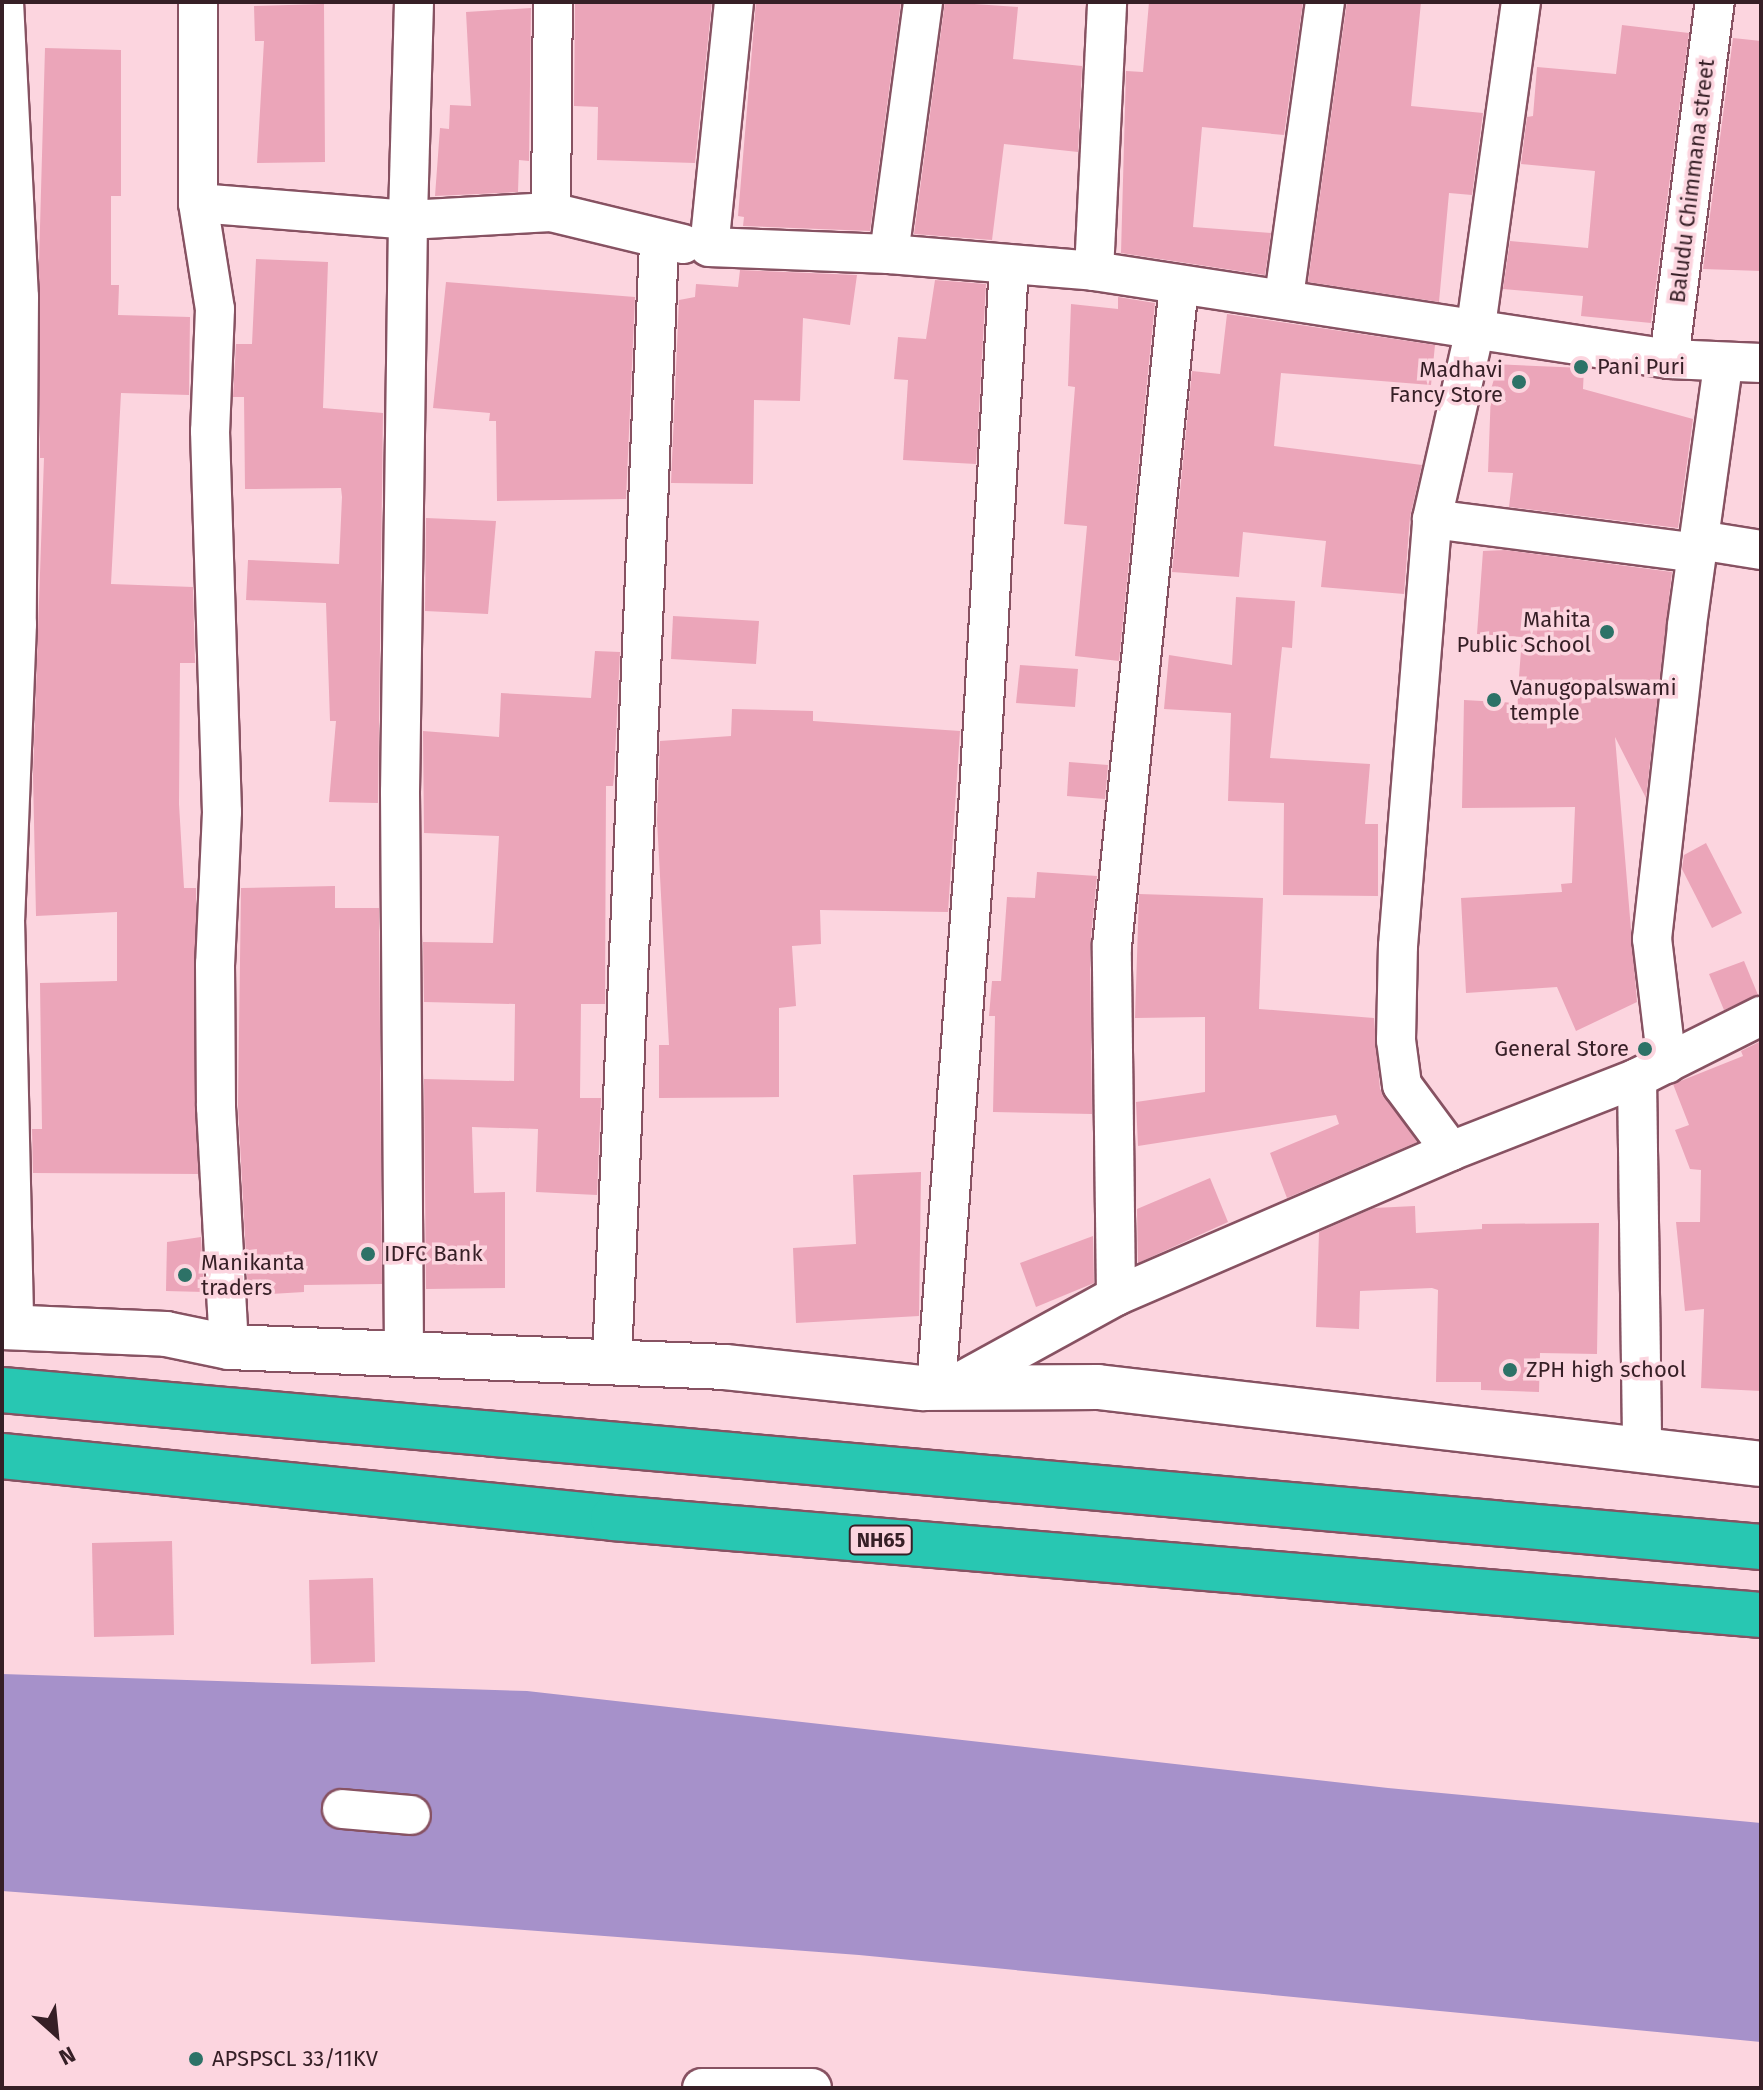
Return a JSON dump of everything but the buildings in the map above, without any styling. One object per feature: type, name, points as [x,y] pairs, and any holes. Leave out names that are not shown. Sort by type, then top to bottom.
[{"type":"highway","points":[[2,1390],[1761,1547]]},
{"type":"highway","name":"NH65","points":[[2,1456],[613,1518],[1761,1615]]},
{"type":"street","points":[[4,2],[19,297],[17,624],[5,919],[8,1327],[166,1334],[229,1347],[612,1360],[942,1389],[1098,1387],[1642,1453],[1761,1464]]},
{"type":"street","points":[[198,2],[198,203],[215,309],[210,431],[222,812],[216,1107],[229,1347]]},
{"type":"street","points":[[404,1351],[400,792],[414,2]]},
{"type":"street","points":[[551,212],[553,2]]},
{"type":"street","points":[[709,247],[734,2]]},
{"type":"street","points":[[889,254],[923,2]]},
{"type":"street","points":[[1094,271],[1107,2]]},
{"type":"street","points":[[1284,297],[1325,2]]},
{"type":"street","points":[[1451,1151],[1402,1085],[1396,1040],[1398,946],[1432,519],[1476,326],[1521,2]]},
{"type":"street","name":"Baludu Chimmana street","points":[[1669,359],[1715,2]]},
{"type":"street","points":[[198,203],[408,220],[551,212],[659,241],[709,247],[889,254],[1094,271],[1476,326],[1669,359],[1723,364],[1761,363]]},
{"type":"street","points":[[612,1360],[659,241]]},
{"type":"street","points":[[942,1389],[1009,265]]},
{"type":"street","points":[[1116,1296],[1112,946],[1179,284]]},
{"type":"street","points":[[1642,1453],[1652,1071],[1652,939],[1698,546],[1723,364]]},
{"type":"street","points":[[1432,519],[1761,550]]},
{"type":"street","points":[[942,1389],[1116,1296],[1451,1151],[1652,1071],[1761,1016]]},
{"type":"street","points":[[342,1809],[411,1815]]},
{"type":"street","points":[[702,2088],[812,2088]]},
{"type":"shaded area","points":[[2,1674],[527,1691],[1388,1788],[1761,1823],[1761,2042],[859,1955],[2,1891]]},
{"type":"place","name":"Pani Puri","points":[[1581,367]]},
{"type":"place","name":"Madhavi Fancy Store","points":[[1519,382]]},
{"type":"place","name":"Mahita Public School","points":[[1607,632]]},
{"type":"place","name":"Vanugopalswami temple","points":[[1494,700]]},
{"type":"place","name":"General Store","points":[[1645,1049]]},
{"type":"place","name":"IDFC Bank","points":[[368,1254]]},
{"type":"place","name":"Manikanta traders","points":[[185,1275]]},
{"type":"place","name":"ZPH high school","points":[[1510,1370]]},
{"type":"place","name":"APSPSCL 33/11KV","points":[[196,2059]]}]
